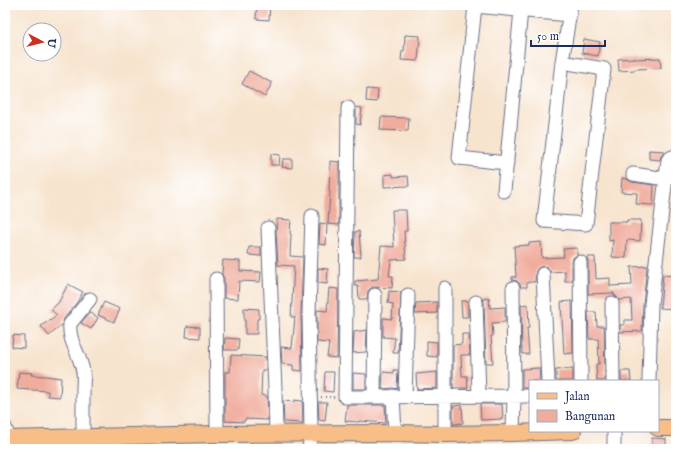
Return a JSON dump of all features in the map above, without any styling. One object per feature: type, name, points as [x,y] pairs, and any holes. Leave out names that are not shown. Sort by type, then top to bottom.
[{"type":"main road","points":[[659,428],[676,428]]},
{"type":"main road","points":[[6,435],[83,437],[217,434],[445,434],[549,432]]},
{"type":"street","points":[[507,162],[459,158],[475,6],[521,10],[570,10],[562,62],[544,221],[586,224],[604,69],[562,62]]},
{"type":"street","points":[[504,192],[521,10]]},
{"type":"street","points":[[348,108],[345,397],[529,396]]},
{"type":"street","points":[[650,380],[651,304],[668,160],[676,156]]},
{"type":"street","points":[[633,174],[666,179]]},
{"type":"street","points":[[309,449],[311,433],[309,312],[312,216]]},
{"type":"street","points":[[268,228],[276,434]]},
{"type":"street","points":[[580,262],[581,380]]},
{"type":"street","points":[[543,274],[548,380]]},
{"type":"street","points":[[216,279],[217,434]]},
{"type":"street","points":[[445,288],[445,434]]},
{"type":"street","points":[[513,288],[513,433]]},
{"type":"street","points":[[374,397],[375,295]]},
{"type":"street","points":[[395,433],[408,295]]},
{"type":"street","points":[[83,437],[83,372],[80,360],[73,346],[69,329],[70,324],[90,299]]},
{"type":"street","points":[[476,302],[479,396]]},
{"type":"street","points":[[612,303],[613,380]]},
{"type":"street","points":[[614,432],[614,449]]},
{"type":"path","points":[[310,397],[345,397]]},
{"type":"building","points":[[257,5],[270,5],[269,20],[256,19]]},
{"type":"building","points":[[405,35],[420,36],[418,61],[401,60],[402,51],[404,51]]},
{"type":"building","points":[[584,39],[600,42],[598,56],[582,53]]},
{"type":"building","points":[[660,58],[661,68],[619,71],[618,59]]},
{"type":"building","points":[[249,71],[272,83],[265,97],[242,84]]},
{"type":"building","points":[[367,89],[378,90],[377,102],[366,101]]},
{"type":"building","points":[[356,107],[362,108],[360,125],[356,124]]},
{"type":"building","points":[[381,117],[409,118],[408,131],[380,130]]},
{"type":"building","points":[[649,150],[664,151],[664,153],[660,160],[649,159]]},
{"type":"building","points":[[271,154],[280,155],[279,165],[271,165]]},
{"type":"building","points":[[283,159],[292,159],[292,168],[282,167]]},
{"type":"building","points":[[330,161],[339,162],[339,225],[328,224]]},
{"type":"building","points":[[393,174],[393,177],[408,176],[409,186],[384,187],[384,175]]},
{"type":"building","points":[[622,178],[632,182],[654,185],[653,205],[636,204],[637,193],[621,192]]},
{"type":"building","points":[[392,210],[406,210],[407,231],[404,231],[406,259],[391,260],[389,276],[393,276],[392,288],[372,287],[368,291],[367,299],[359,299],[358,286],[355,286],[355,281],[378,279],[381,246],[394,247]]},
{"type":"building","points":[[277,219],[291,220],[290,256],[303,257],[301,312],[302,371],[293,370],[293,365],[282,364],[281,347],[292,348],[295,317],[291,317],[294,266],[278,265],[276,232]]},
{"type":"building","points":[[627,220],[641,220],[640,241],[627,240],[626,258],[612,257],[613,240],[609,241],[609,222],[627,222]]},
{"type":"building","points":[[320,223],[327,224],[326,245],[319,244]]},
{"type":"building","points":[[359,231],[361,257],[354,257],[355,232]]},
{"type":"building","points":[[541,242],[542,258],[564,257],[563,249],[577,248],[577,255],[573,258],[572,262],[572,281],[565,281],[565,271],[551,272],[547,267],[543,266],[538,268],[536,271],[535,282],[527,282],[527,287],[521,287],[517,281],[512,280],[512,277],[516,277],[514,246],[529,245],[529,243]]},
{"type":"building","points":[[249,247],[261,247],[261,256],[248,255]]},
{"type":"building","points":[[587,257],[595,257],[596,279],[610,278],[610,286],[632,285],[631,267],[647,266],[642,331],[620,332],[620,325],[624,325],[624,320],[632,320],[631,299],[619,300],[614,293],[588,294]]},
{"type":"building","points":[[223,260],[240,261],[240,271],[261,272],[260,282],[239,281],[238,299],[224,298],[224,279],[222,274]]},
{"type":"building","points":[[318,268],[328,269],[327,284],[318,283]]},
{"type":"building","points":[[663,275],[676,276],[676,309],[660,308]]},
{"type":"building","points":[[68,284],[83,292],[64,319],[62,325],[49,336],[41,326],[57,315],[51,310],[59,302]]},
{"type":"building","points":[[329,288],[338,289],[337,358],[327,357],[329,343],[317,342],[317,310],[327,311]]},
{"type":"building","points":[[389,291],[401,292],[398,353],[393,353],[395,338],[383,337],[383,318],[392,319],[393,304],[388,303]]},
{"type":"building","points":[[489,298],[490,308],[505,307],[505,322],[492,323],[493,336],[491,336],[493,363],[486,363],[483,299]]},
{"type":"building","points":[[461,301],[468,301],[468,317],[462,317]]},
{"type":"building","points":[[572,301],[573,353],[564,354],[561,302]]},
{"type":"building","points":[[104,302],[120,309],[114,322],[98,315]]},
{"type":"building","points":[[437,302],[437,313],[415,314],[416,303]]},
{"type":"building","points":[[528,304],[529,328],[527,328],[529,354],[522,354],[521,305]]},
{"type":"building","points":[[244,308],[259,309],[257,334],[245,334]]},
{"type":"building","points":[[90,312],[98,318],[91,329],[81,323]]},
{"type":"building","points":[[588,312],[596,312],[597,326],[604,326],[605,380],[597,380],[596,364],[599,364],[598,339],[589,339]]},
{"type":"building","points":[[187,326],[200,327],[200,338],[186,337]]},
{"type":"building","points":[[367,330],[366,352],[353,353],[354,332]]},
{"type":"building","points":[[462,334],[469,334],[470,355],[461,355],[462,376],[467,376],[468,388],[453,388],[453,345],[462,344]]},
{"type":"building","points":[[13,335],[24,336],[24,348],[12,347]]},
{"type":"building","points":[[225,338],[239,339],[238,350],[224,350]]},
{"type":"building","points":[[427,341],[437,342],[437,357],[427,356]]},
{"type":"building","points":[[231,355],[266,357],[266,370],[262,370],[261,395],[267,396],[268,420],[245,419],[244,422],[225,421],[225,372],[230,372]]},
{"type":"building","points":[[539,368],[540,380],[529,380],[529,388],[522,388],[522,369]]},
{"type":"building","points":[[573,369],[573,380],[556,380],[556,370]]},
{"type":"building","points":[[394,370],[398,370],[397,389],[382,389],[383,372],[394,373]]},
{"type":"building","points":[[621,371],[630,371],[631,380],[621,380]]},
{"type":"building","points":[[19,372],[32,373],[31,375],[61,378],[60,397],[48,396],[48,391],[17,389]]},
{"type":"building","points":[[325,372],[334,372],[333,392],[324,391]]},
{"type":"building","points":[[437,372],[437,388],[417,389],[416,374]]},
{"type":"building","points":[[353,373],[366,374],[366,389],[353,389]]},
{"type":"building","points":[[294,400],[302,401],[303,423],[284,422],[283,401],[294,402]]},
{"type":"building","points":[[318,402],[327,402],[325,421],[319,420]]},
{"type":"building","points":[[480,404],[502,404],[503,419],[481,420]]},
{"type":"building","points":[[347,405],[385,405],[386,423],[345,421]]},
{"type":"building","points":[[462,405],[463,423],[453,424],[453,406]]},
{"type":"building","points":[[652,438],[666,439],[666,449],[652,449]]}]
